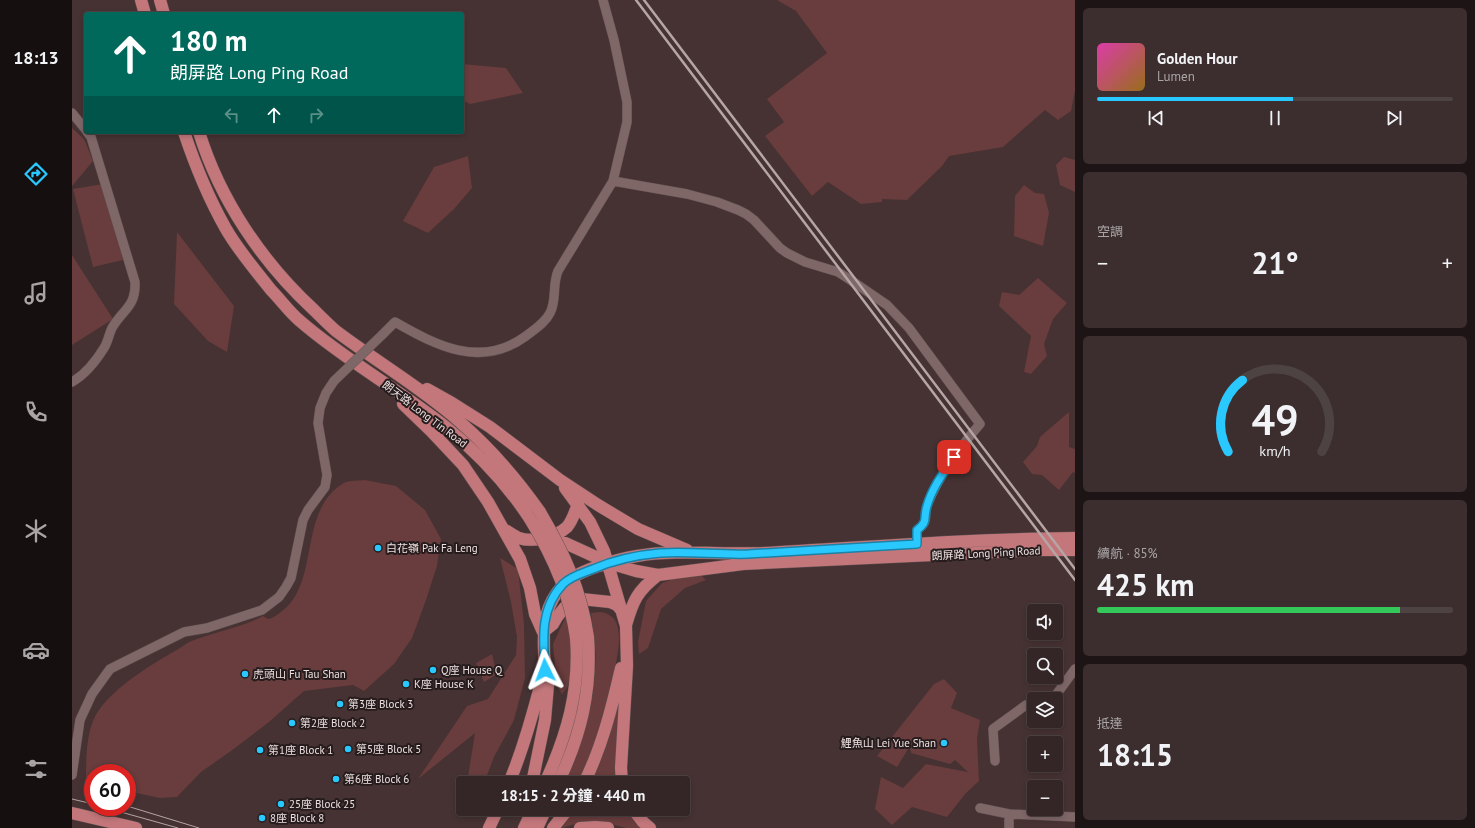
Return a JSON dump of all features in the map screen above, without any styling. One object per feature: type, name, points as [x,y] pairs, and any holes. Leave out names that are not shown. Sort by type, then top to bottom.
[{"type":"main road","points":[[141,0],[144,12]]},
{"type":"main road","points":[[160,0],[163,12]]},
{"type":"main road","name":"朗天路 Long Tin Road","points":[[185,134],[202,180],[226,229],[261,277],[299,320],[326,342],[445,427],[478,456],[535,516],[558,543],[576,582],[586,619],[572,707],[561,744],[548,776]]},
{"type":"main road","name":"朗天路 Long Tin Road","points":[[200,134],[205,151],[220,184],[244,228],[271,265],[303,300],[335,330],[451,415],[474,435],[502,462],[522,486],[535,516]]},
{"type":"main road","points":[[394,372],[458,406],[560,480],[638,529],[692,552]]},
{"type":"main road","points":[[384,383],[463,465],[504,530],[520,559],[530,588],[535,614],[543,632],[545,670],[548,685],[545,720],[533,776]]},
{"type":"main road","points":[[560,480],[590,522],[609,562],[626,626],[622,776]]},
{"type":"main road","points":[[504,530],[519,538],[536,540],[552,536],[566,527],[571,521],[578,504]]},
{"type":"main road","points":[[552,536],[609,562],[636,571],[658,575]]},
{"type":"main road","name":"朗屏路 Long Ping Road","points":[[543,632],[546,612],[564,584],[575,576],[609,562],[635,556],[660,553],[692,552],[746,554],[917,544],[1075,538]]},
{"type":"main road","name":"朗屏路 Long Ping Road","points":[[658,575],[743,564],[1038,550],[1075,550]]},
{"type":"main road","points":[[626,626],[637,595],[642,588],[658,575]]},
{"type":"main road","points":[[543,632],[553,624],[565,607],[581,600],[599,600],[610,602],[616,605],[623,612]]},
{"type":"main road","name":"朗天路 Long Tin Road","points":[[561,776],[574,746],[585,706],[589,675],[582,637]]},
{"type":"main road","points":[[588,776],[600,747],[615,695],[626,646]]},
{"type":"main road","points":[[511,776],[526,735],[545,670]]},
{"type":"main road","points":[[74,812],[136,828]]},
{"type":"main road","points":[[489,828],[495,816]]},
{"type":"main road","points":[[520,828],[523,816]]},
{"type":"main road","points":[[524,828],[530,816]]},
{"type":"main road","points":[[537,828],[543,816]]},
{"type":"main road","points":[[554,828],[563,816]]},
{"type":"main road","points":[[638,816],[650,828]]},
{"type":"main road","points":[[580,828],[595,826],[608,828]]},
{"type":"street","points":[[72,775],[80,720],[92,694],[110,669],[184,632],[207,628],[262,610],[278,597],[286,587],[291,578],[303,520],[324,487],[327,475],[318,423],[320,408],[326,392],[334,381],[382,334],[395,322],[440,345],[466,352],[485,352],[501,350],[517,343],[541,325],[549,315],[554,303],[558,271],[613,181],[627,122],[626,102],[614,40],[602,0]]},
{"type":"street","points":[[72,113],[84,127]]},
{"type":"street","points":[[72,382],[88,371],[104,347],[113,327],[131,304],[136,291],[135,282],[89,134]]},
{"type":"street","points":[[613,181],[687,194],[717,202],[746,214],[783,250],[805,262],[838,272],[887,305],[909,328],[980,424],[960,446],[934,488],[926,507],[926,521],[924,525],[917,530],[917,544]]},
{"type":"street","points":[[1058,692],[1075,669]]},
{"type":"street","points":[[995,761],[993,729],[1027,705]]},
{"type":"street","points":[[980,808],[1009,814],[1075,817]]},
{"type":"street","points":[[1009,814],[1009,828]]},
{"type":"shaded area","points":[[777,0],[1075,0],[1075,91],[1071,111],[1058,120],[1045,110],[1003,147],[949,156],[942,166],[907,200],[882,199],[882,202],[861,204],[828,182],[812,196],[765,136],[784,122],[767,99],[827,53],[796,11]]},
{"type":"shaded area","points":[[464,64],[506,68],[523,93],[470,104],[464,101]]},
{"type":"shaded area","points":[[72,128],[84,139],[93,161],[72,186]]},
{"type":"shaded area","points":[[468,156],[472,188],[454,209],[428,233],[403,221],[434,167]]},
{"type":"shaded area","points":[[1064,157],[1075,160],[1075,192],[1060,185],[1056,165]]},
{"type":"shaded area","points":[[103,184],[123,260],[93,267],[73,189]]},
{"type":"shaded area","points":[[1024,185],[1035,193],[1044,194],[1049,213],[1043,246],[1014,236],[1015,196]]},
{"type":"shaded area","points":[[177,232],[234,306],[227,352],[208,341],[174,304]]},
{"type":"shaded area","points":[[72,255],[113,319],[72,345]]},
{"type":"shaded area","points":[[1038,278],[1067,303],[1053,319],[1044,344],[1047,356],[1031,374],[1024,372],[1031,336],[999,306],[1002,292],[1019,295]]},
{"type":"shaded area","points":[[1069,412],[1069,447],[1075,449],[1075,473],[1073,472],[1059,490],[1042,475],[1032,474],[1023,462],[1037,446],[1040,437]]},
{"type":"shaded area","points":[[365,480],[396,486],[425,510],[441,539],[437,566],[412,638],[394,664],[364,691],[353,685],[304,691],[269,722],[201,772],[177,797],[160,798],[136,793],[136,764],[86,764],[89,735],[93,721],[107,700],[117,690],[153,664],[191,641],[247,623],[263,616],[270,619],[281,612],[293,599],[301,583],[314,528],[320,510],[329,495],[344,483]]},
{"type":"shaded area","points":[[500,558],[518,569],[524,624],[525,678],[514,720],[494,757],[487,776],[468,776],[475,733],[418,779],[467,706],[488,699],[516,655],[517,637],[511,602]]},
{"type":"shaded area","points":[[697,571],[706,580],[685,588],[661,609],[648,648],[639,654],[638,642],[646,601],[662,583]]},
{"type":"shaded area","points":[[600,612],[615,619],[619,634],[619,644],[608,701],[596,743],[580,776],[567,776],[585,728],[593,692],[596,657],[591,613]]},
{"type":"shaded area","points":[[566,616],[570,639],[570,677],[569,684],[562,694],[557,686],[553,644]]},
{"type":"shaded area","points":[[492,654],[497,674],[484,682],[476,663]]},
{"type":"shaded area","points":[[944,679],[957,693],[951,708],[980,720],[977,738],[979,781],[966,793],[947,817],[912,807],[892,825],[875,809],[881,777],[903,788],[926,764],[968,772],[955,760],[950,764],[911,753],[910,746],[897,767],[877,756],[934,684]]},
{"type":"shaded area","points":[[622,681],[618,776],[594,776],[602,759],[614,720]]},
{"type":"shaded area","points":[[570,816],[633,816],[643,828],[626,828],[608,823],[578,823],[562,828]]},
{"type":"tram line","points":[[72,799],[84,802]]},
{"type":"tram line","points":[[136,809],[199,828]]},
{"type":"tram line","points":[[135,816],[178,828]]},
{"type":"railway","points":[[636,0],[1075,580]]},
{"type":"railway","points":[[644,0],[1075,569]]},
{"type":"place","name":"白花嶺 Pak Fa Leng","points":[[378,548]]},
{"type":"place","name":"Q座 House Q","points":[[433,670]]},
{"type":"place","name":"虎頭山 Fu Tau Shan","points":[[245,674]]},
{"type":"place","name":"K座 House K","points":[[406,684]]},
{"type":"place","name":"第3座 Block 3","points":[[340,704]]},
{"type":"place","name":"第2座 Block 2","points":[[292,723]]},
{"type":"place","name":"鯉魚山 Lei Yue Shan","points":[[944,743]]},
{"type":"place","name":"第5座 Block 5","points":[[348,749]]},
{"type":"place","name":"第1座 Block 1","points":[[260,750]]},
{"type":"place","name":"第6座 Block 6","points":[[336,779]]},
{"type":"place","name":"25座 Block 25","points":[[281,804]]},
{"type":"place","name":"8座 Block 8","points":[[262,818]]},
{"type":"route","points":[[545,670],[543,632],[546,612],[564,584],[575,576],[609,562],[635,556],[660,553],[680,552],[746,554],[917,544],[917,530],[924,525],[926,521],[926,507],[934,488],[954,457]]}]
